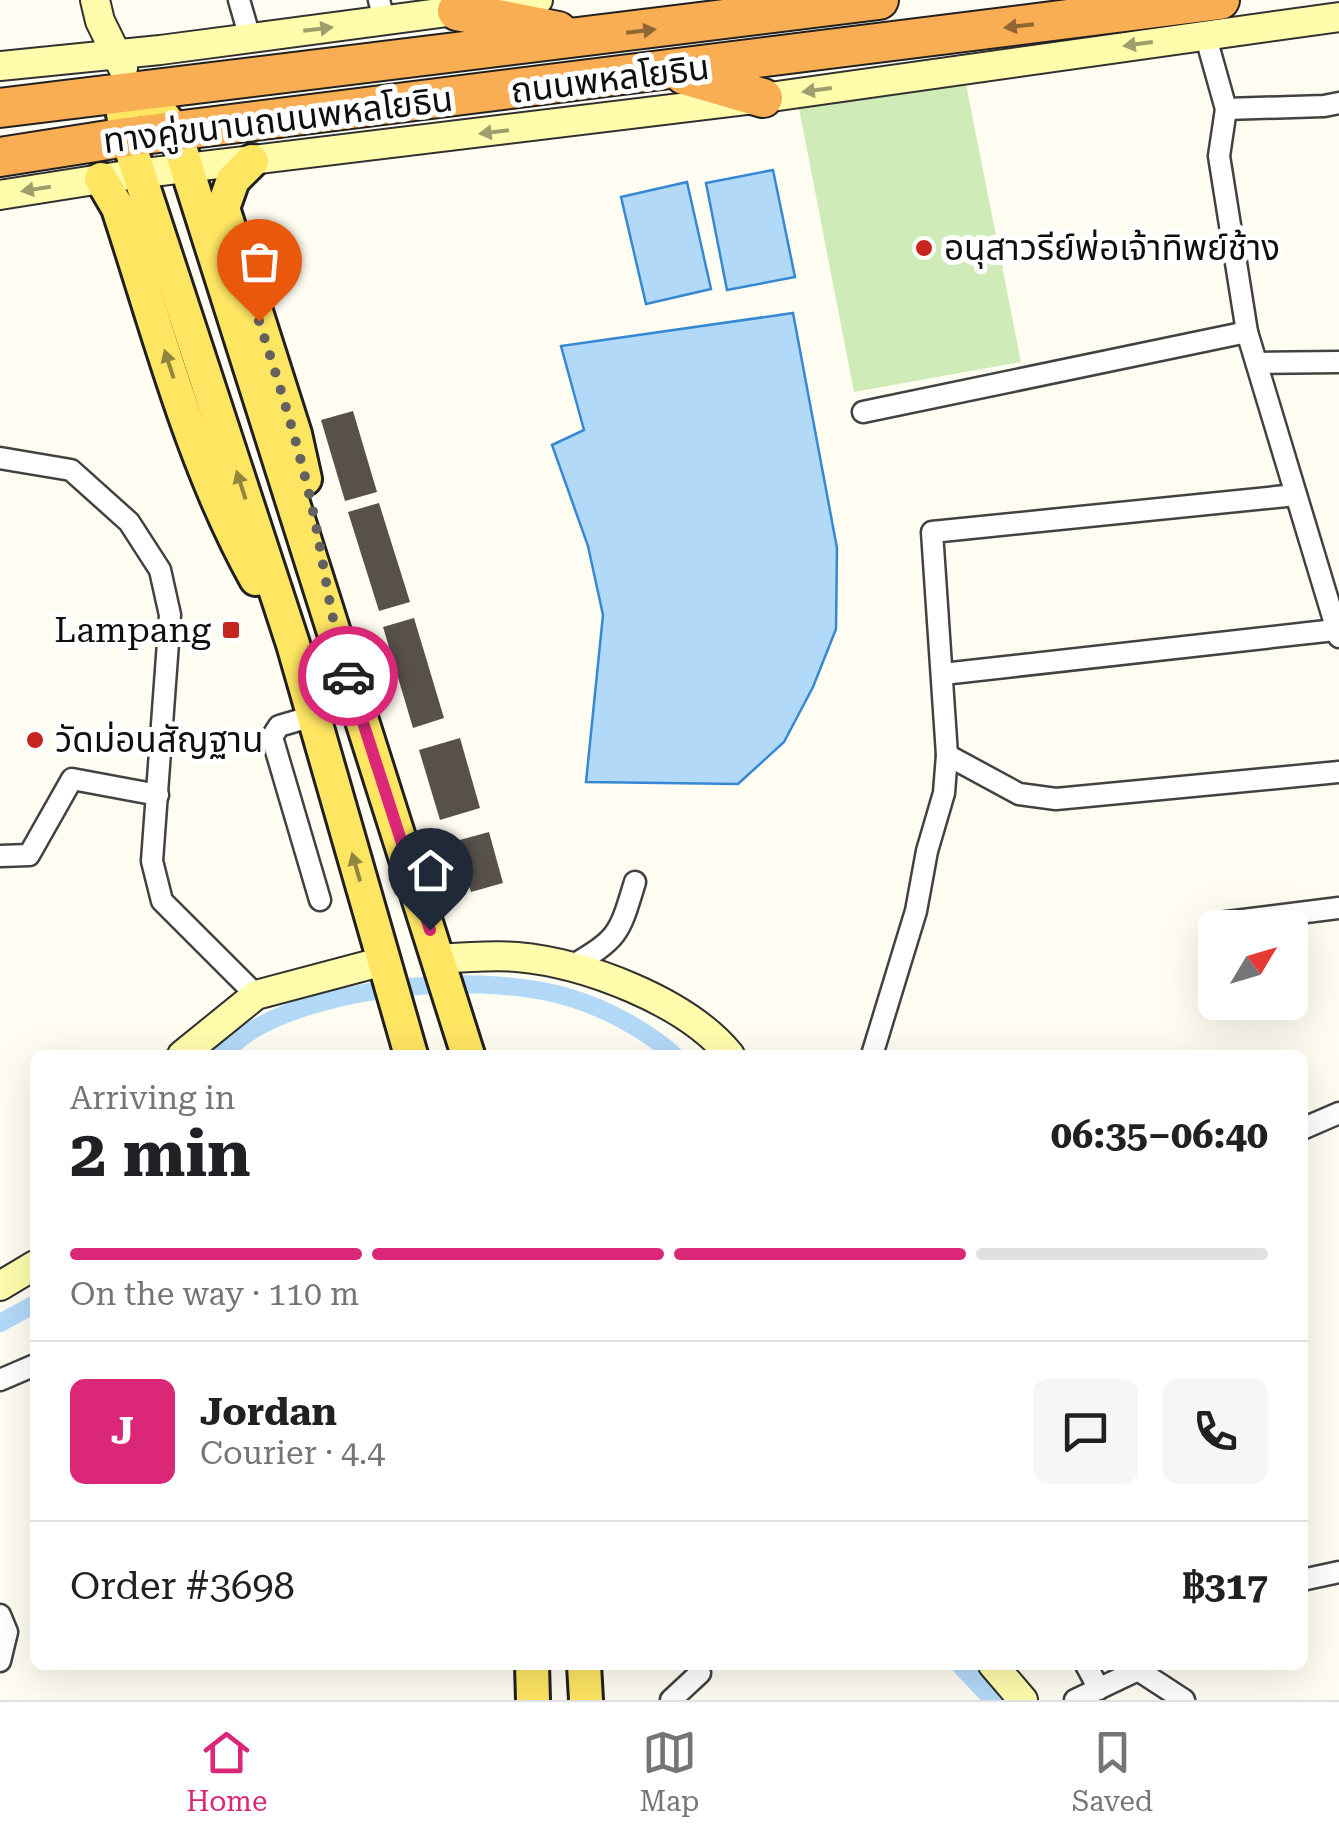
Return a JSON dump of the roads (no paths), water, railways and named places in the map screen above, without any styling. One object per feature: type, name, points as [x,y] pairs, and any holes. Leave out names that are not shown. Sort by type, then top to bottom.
[{"type":"highway","name":"ถนนพหลโยธิน","points":[[0,108],[591,37],[772,8],[879,0]]},
{"type":"highway","points":[[456,6],[591,37]]},
{"type":"highway","name":"ถนนพหลโยธิน","points":[[0,156],[671,71],[1212,17]]},
{"type":"highway","points":[[671,71],[764,98]]},
{"type":"main road","points":[[94,0],[133,93],[156,107],[175,131],[467,1050]]},
{"type":"main road","points":[[108,0],[118,54]]},
{"type":"main road","points":[[0,66],[250,38],[381,10],[538,0]]},
{"type":"main road","name":"ทางคู่ขนานถนนพหลโยธิน","points":[[0,194],[141,173],[764,98],[1212,17],[1339,17]]},
{"type":"main road","points":[[133,93],[123,114],[127,137],[292,644],[410,1050]]},
{"type":"main road","points":[[252,161],[233,180],[224,208],[295,434],[334,633]]},
{"type":"main road","points":[[101,179],[118,208],[201,461],[226,525],[292,644]]},
{"type":"main road","points":[[292,644],[334,633]]},
{"type":"main road","points":[[440,960],[518,957],[570,967],[682,1012],[724,1050]]},
{"type":"main road","points":[[188,1050],[256,995],[384,961]]},
{"type":"main road","points":[[0,1286],[30,1269]]},
{"type":"main road","points":[[532,1670],[533,1700]]},
{"type":"main road","points":[[584,1670],[586,1700]]},
{"type":"main road","points":[[997,1670],[1023,1700]]},
{"type":"street","points":[[239,0],[250,38]]},
{"type":"street","points":[[943,674],[1337,633],[1247,332],[1219,156],[1226,109],[1212,17]]},
{"type":"street","points":[[1226,109],[1339,103]]},
{"type":"street","points":[[863,412],[1247,332]]},
{"type":"street","points":[[1256,363],[1339,362]]},
{"type":"street","points":[[0,458],[71,470],[129,522],[160,570],[170,615],[152,861],[162,901],[256,995]]},
{"type":"street","points":[[874,1050],[916,911],[926,852],[944,793],[947,755],[932,532],[1296,495]]},
{"type":"street","points":[[312,716],[279,726],[272,737],[320,900]]},
{"type":"street","points":[[947,755],[1019,794],[1056,799],[1339,772]]},
{"type":"street","points":[[0,856],[29,855],[72,779],[158,794]]},
{"type":"street","points":[[570,967],[603,946],[621,928],[635,882]]},
{"type":"street","points":[[1308,912],[1339,908]]},
{"type":"street","points":[[1308,1126],[1339,1114]]},
{"type":"street","points":[[0,1380],[30,1366]]},
{"type":"street","points":[[1308,1579],[1339,1572]]},
{"type":"street","points":[[0,1615],[6,1632],[0,1661]]},
{"type":"street","points":[[1089,1670],[1099,1688]]},
{"type":"street","points":[[1075,1700],[1134,1670]]},
{"type":"street","points":[[1141,1670],[1184,1700]]},
{"type":"street","points":[[671,1700],[700,1673]]},
{"type":"water","points":[[773,170],[795,277],[727,290],[706,183]]},
{"type":"water","points":[[687,182],[711,289],[646,304],[621,197]]},
{"type":"water","points":[[793,313],[837,548],[836,629],[813,687],[784,742],[738,784],[586,782],[603,615],[588,546],[552,445],[584,430],[561,346]]},
{"type":"waterway","points":[[227,1050],[251,1031],[322,1002],[364,993],[455,984],[539,990],[574,999],[627,1022],[668,1050]]},
{"type":"waterway","points":[[0,1323],[30,1307]]},
{"type":"waterway","points":[[965,1670],[993,1700]]},
{"type":"place","name":"อนุสาวรีย์พ่อเจ้าทิพย์ช้าง","points":[[924,248]]},
{"type":"place","name":"Lampang","points":[[231,630]]},
{"type":"place","name":"วัดม่อนสัญฐาน","points":[[35,740]]}]
